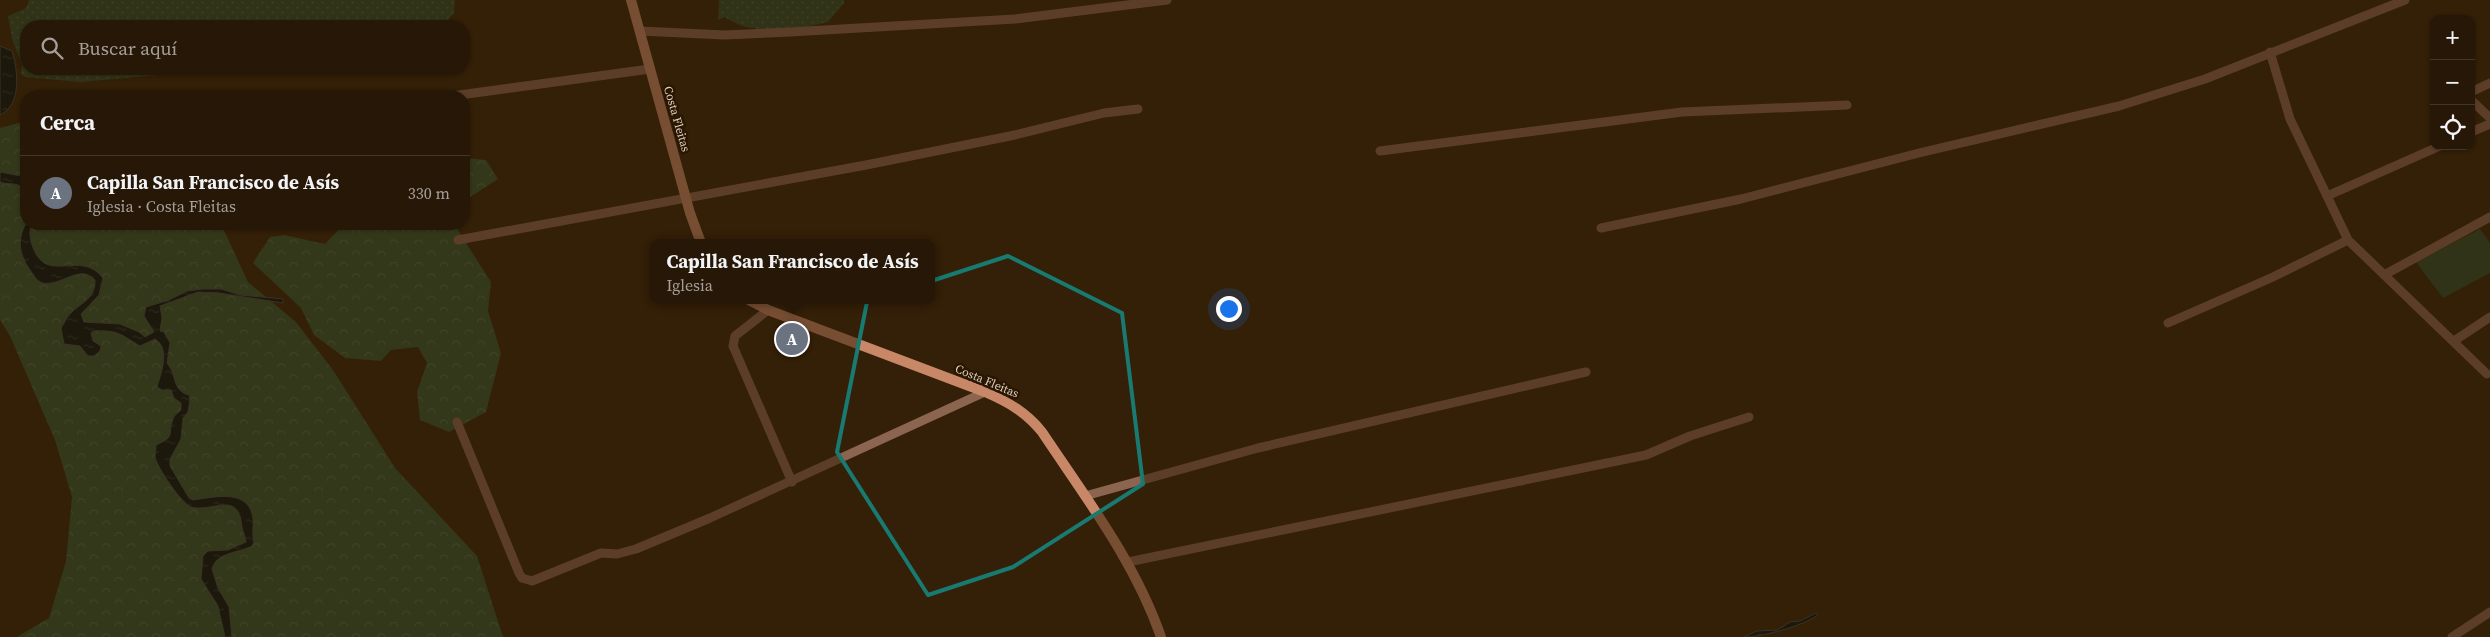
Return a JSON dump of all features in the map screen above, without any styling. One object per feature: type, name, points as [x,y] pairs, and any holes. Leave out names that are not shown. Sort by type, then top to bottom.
[{"type":"main road","name":"Costa Fleitas","points":[[631,0],[686,197],[700,239]]},
{"type":"main road","name":"Costa Fleitas","points":[[756,304],[985,392],[1007,402],[1030,417],[1042,432],[1128,562],[1153,613],[1161,637]]},
{"type":"street","points":[[640,31],[726,34],[790,32],[1015,18],[1167,0]]},
{"type":"street","points":[[1601,228],[1740,199],[1919,153],[2119,106],[2204,79],[2405,0]]},
{"type":"street","points":[[2270,52],[2290,119],[2348,240],[2487,374]]},
{"type":"street","points":[[470,93],[650,68]]},
{"type":"street","points":[[2475,90],[2490,83]]},
{"type":"street","points":[[2475,104],[2490,118]]},
{"type":"street","points":[[1380,151],[1682,112],[1847,105]]},
{"type":"street","points":[[458,240],[866,165],[1015,136],[1104,113],[1138,109]]},
{"type":"street","points":[[2475,130],[2490,124]]},
{"type":"street","points":[[2327,196],[2431,150]]},
{"type":"street","points":[[2384,275],[2490,217]]},
{"type":"street","points":[[2168,323],[2265,281],[2348,240]]},
{"type":"street","points":[[768,310],[735,336],[733,346],[792,482]]},
{"type":"street","points":[[2454,341],[2490,317]]},
{"type":"street","points":[[1085,496],[1258,448],[1586,372]]},
{"type":"street","points":[[457,422],[519,573],[522,578],[532,581],[601,553],[617,554],[636,549],[792,482],[985,392]]},
{"type":"street","points":[[1128,562],[1646,455],[1690,436],[1749,417]]},
{"type":"street","points":[[2452,637],[2490,612]]},
{"type":"highlighted area","points":[[1008,256],[1122,313],[1143,484],[1013,567],[928,595],[837,452],[867,302]]},
{"type":"green space","points":[[29,0],[455,0],[454,13],[448,20],[20,20],[20,60],[12,39],[8,16],[26,8]]},
{"type":"green space","points":[[719,0],[844,0],[844,3],[828,22],[799,29],[762,30],[742,26],[724,17],[718,20]]},
{"type":"green space","points":[[22,75],[159,75],[80,82],[25,77]]},
{"type":"green space","points":[[20,123],[20,230],[224,230],[248,282],[296,322],[333,370],[395,468],[477,556],[503,637],[17,637],[49,618],[66,561],[72,497],[55,440],[10,336],[0,320],[0,128]]},
{"type":"green space","points":[[470,159],[486,160],[498,179],[470,197]]},
{"type":"green space","points":[[2480,229],[2490,243],[2490,273],[2443,298],[2416,262]]},
{"type":"green space","points":[[338,230],[458,230],[491,282],[488,311],[501,353],[486,412],[449,432],[420,420],[417,392],[427,363],[418,347],[391,350],[381,361],[345,358],[314,335],[301,308],[253,263],[270,237],[284,235],[325,244]]},
{"type":"water","points":[[0,46],[12,51],[17,77],[12,103],[0,115]]},
{"type":"water","points":[[0,172],[20,176],[20,186],[0,182]]},
{"type":"water","points":[[23,230],[30,230],[34,250],[40,260],[48,265],[85,266],[94,270],[103,278],[99,295],[81,314],[84,322],[120,324],[139,332],[145,337],[154,332],[144,316],[146,307],[169,300],[187,291],[221,289],[240,295],[283,299],[283,303],[219,293],[198,292],[160,306],[162,318],[160,331],[164,332],[170,343],[167,363],[177,386],[189,395],[190,400],[188,412],[183,418],[181,439],[170,459],[170,466],[189,498],[193,500],[227,496],[235,498],[243,501],[248,506],[253,518],[254,542],[252,546],[223,556],[214,563],[212,569],[218,588],[229,607],[232,637],[225,637],[218,606],[201,579],[203,556],[208,551],[228,550],[246,542],[246,538],[242,529],[240,515],[236,509],[223,505],[191,507],[176,492],[157,462],[155,457],[156,445],[169,437],[175,415],[181,410],[181,403],[174,398],[171,390],[162,390],[157,387],[164,362],[163,349],[160,343],[155,339],[140,346],[119,334],[109,331],[94,331],[91,333],[93,341],[101,346],[100,351],[94,356],[88,356],[80,346],[64,344],[61,328],[67,317],[87,300],[93,292],[95,280],[89,275],[82,274],[54,283],[40,282],[23,258],[20,247]]},
{"type":"water","points":[[1816,613],[1818,615],[1793,627],[1744,637],[1757,631],[1777,630],[1790,622],[1800,621]]},
{"type":"place","name":"Capilla San Francisco de Asís","points":[[792,339]]}]
